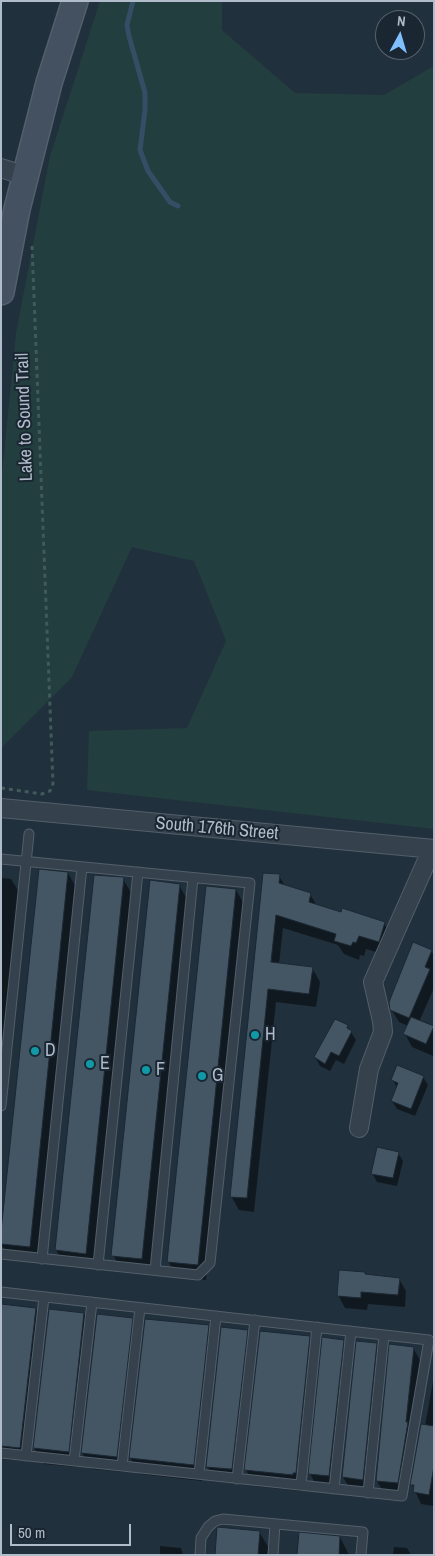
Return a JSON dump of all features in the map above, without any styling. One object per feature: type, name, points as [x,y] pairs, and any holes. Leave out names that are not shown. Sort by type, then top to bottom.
[{"type":"main road","points":[[1,292],[25,176],[49,83],[75,1]]},
{"type":"street","points":[[1,168],[25,176]]},
{"type":"street","name":"South 176th Street","points":[[1,808],[433,849]]},
{"type":"street","points":[[359,1128],[369,1069],[383,1032],[373,982],[433,849]]},
{"type":"lane","points":[[1,1106],[29,834]]},
{"type":"lane","points":[[1,859],[250,883],[210,1263],[198,1275],[1,1254]]},
{"type":"lane","points":[[42,1259],[82,867]]},
{"type":"lane","points":[[98,1265],[138,872]]},
{"type":"lane","points":[[155,1270],[194,878]]},
{"type":"lane","points":[[1,1292],[429,1340],[402,1496],[1,1453]]},
{"type":"lane","points":[[26,1456],[44,1297]]},
{"type":"lane","points":[[74,1461],[92,1302]]},
{"type":"lane","points":[[122,1466],[140,1308]]},
{"type":"lane","points":[[199,1474],[216,1316]]},
{"type":"lane","points":[[237,1478],[255,1320]]},
{"type":"lane","points":[[301,1485],[317,1327]]},
{"type":"lane","points":[[334,1489],[351,1331]]},
{"type":"lane","points":[[368,1492],[384,1335]]},
{"type":"lane","points":[[200,1555],[202,1538],[208,1527],[215,1521],[223,1519],[363,1532],[361,1555]]},
{"type":"lane","points":[[272,1555],[275,1524]]},
{"type":"path","name":"Lake to Sound Trail","points":[[1,788],[42,794],[50,791],[53,784],[32,243]]},
{"type":"green space","points":[[100,1],[222,1],[222,30],[295,93],[384,95],[434,66],[434,829],[87,790],[89,731],[187,728],[226,641],[194,561],[132,547],[72,677],[1,748],[1,483],[16,333],[50,156]]},
{"type":"building","name":"D","points":[[39,869],[68,872],[30,1247],[1,1244],[1,1231]]},
{"type":"building","points":[[263,873],[280,874],[279,883],[311,893],[309,902],[341,912],[342,908],[385,922],[379,942],[359,936],[356,943],[353,942],[351,946],[334,941],[336,934],[276,915],[271,962],[313,967],[309,994],[268,989],[247,1198],[230,1197]]},
{"type":"building","name":"E","points":[[94,875],[124,877],[86,1254],[55,1250]]},
{"type":"building","name":"F","points":[[150,880],[180,884],[142,1259],[111,1256]]},
{"type":"building","name":"G","points":[[206,886],[236,889],[198,1265],[167,1262]]},
{"type":"building","points":[[413,942],[432,950],[425,967],[430,969],[409,1018],[390,1010],[389,1002]]},
{"type":"building","points":[[411,1017],[434,1026],[426,1044],[403,1034]]},
{"type":"building","points":[[335,1019],[348,1025],[347,1028],[352,1031],[339,1056],[331,1052],[325,1064],[314,1057]]},
{"type":"building","points":[[397,1065],[424,1076],[411,1109],[391,1101],[398,1083],[391,1080]]},
{"type":"building","points":[[377,1147],[399,1152],[393,1178],[371,1174]]},
{"type":"building","points":[[339,1270],[400,1278],[398,1295],[361,1292],[361,1298],[337,1296]]},
{"type":"building","points":[[1,1304],[36,1308],[20,1448],[1,1446]]},
{"type":"building","points":[[49,1309],[84,1313],[69,1452],[33,1448]]},
{"type":"building","points":[[97,1314],[133,1318],[117,1457],[81,1453]]},
{"type":"building","points":[[145,1319],[209,1325],[194,1465],[129,1458]]},
{"type":"building","points":[[221,1327],[248,1330],[232,1469],[206,1467]]},
{"type":"building","points":[[260,1331],[310,1336],[296,1473],[293,1473],[293,1475],[244,1470]]},
{"type":"building","points":[[322,1337],[344,1340],[329,1476],[308,1474]]},
{"type":"building","points":[[356,1341],[377,1343],[363,1480],[342,1477]]},
{"type":"building","points":[[389,1344],[414,1347],[406,1422],[408,1422],[398,1483],[376,1481]]},
{"type":"building","points":[[421,1424],[434,1426],[434,1466],[429,1495],[413,1492],[414,1485],[410,1485]]},
{"type":"building","points":[[217,1527],[260,1531],[258,1555],[215,1555]]},
{"type":"building","points":[[299,1532],[340,1536],[339,1555],[297,1555]]},
{"type":"waterway","points":[[133,1],[127,25],[145,93],[140,150],[148,171],[170,202],[178,206]]},
{"type":"place","name":"H","points":[[255,1035]]},
{"type":"place","name":"D","points":[[35,1051]]},
{"type":"place","name":"E","points":[[90,1064]]},
{"type":"place","name":"F","points":[[146,1070]]},
{"type":"place","name":"G","points":[[202,1076]]}]
